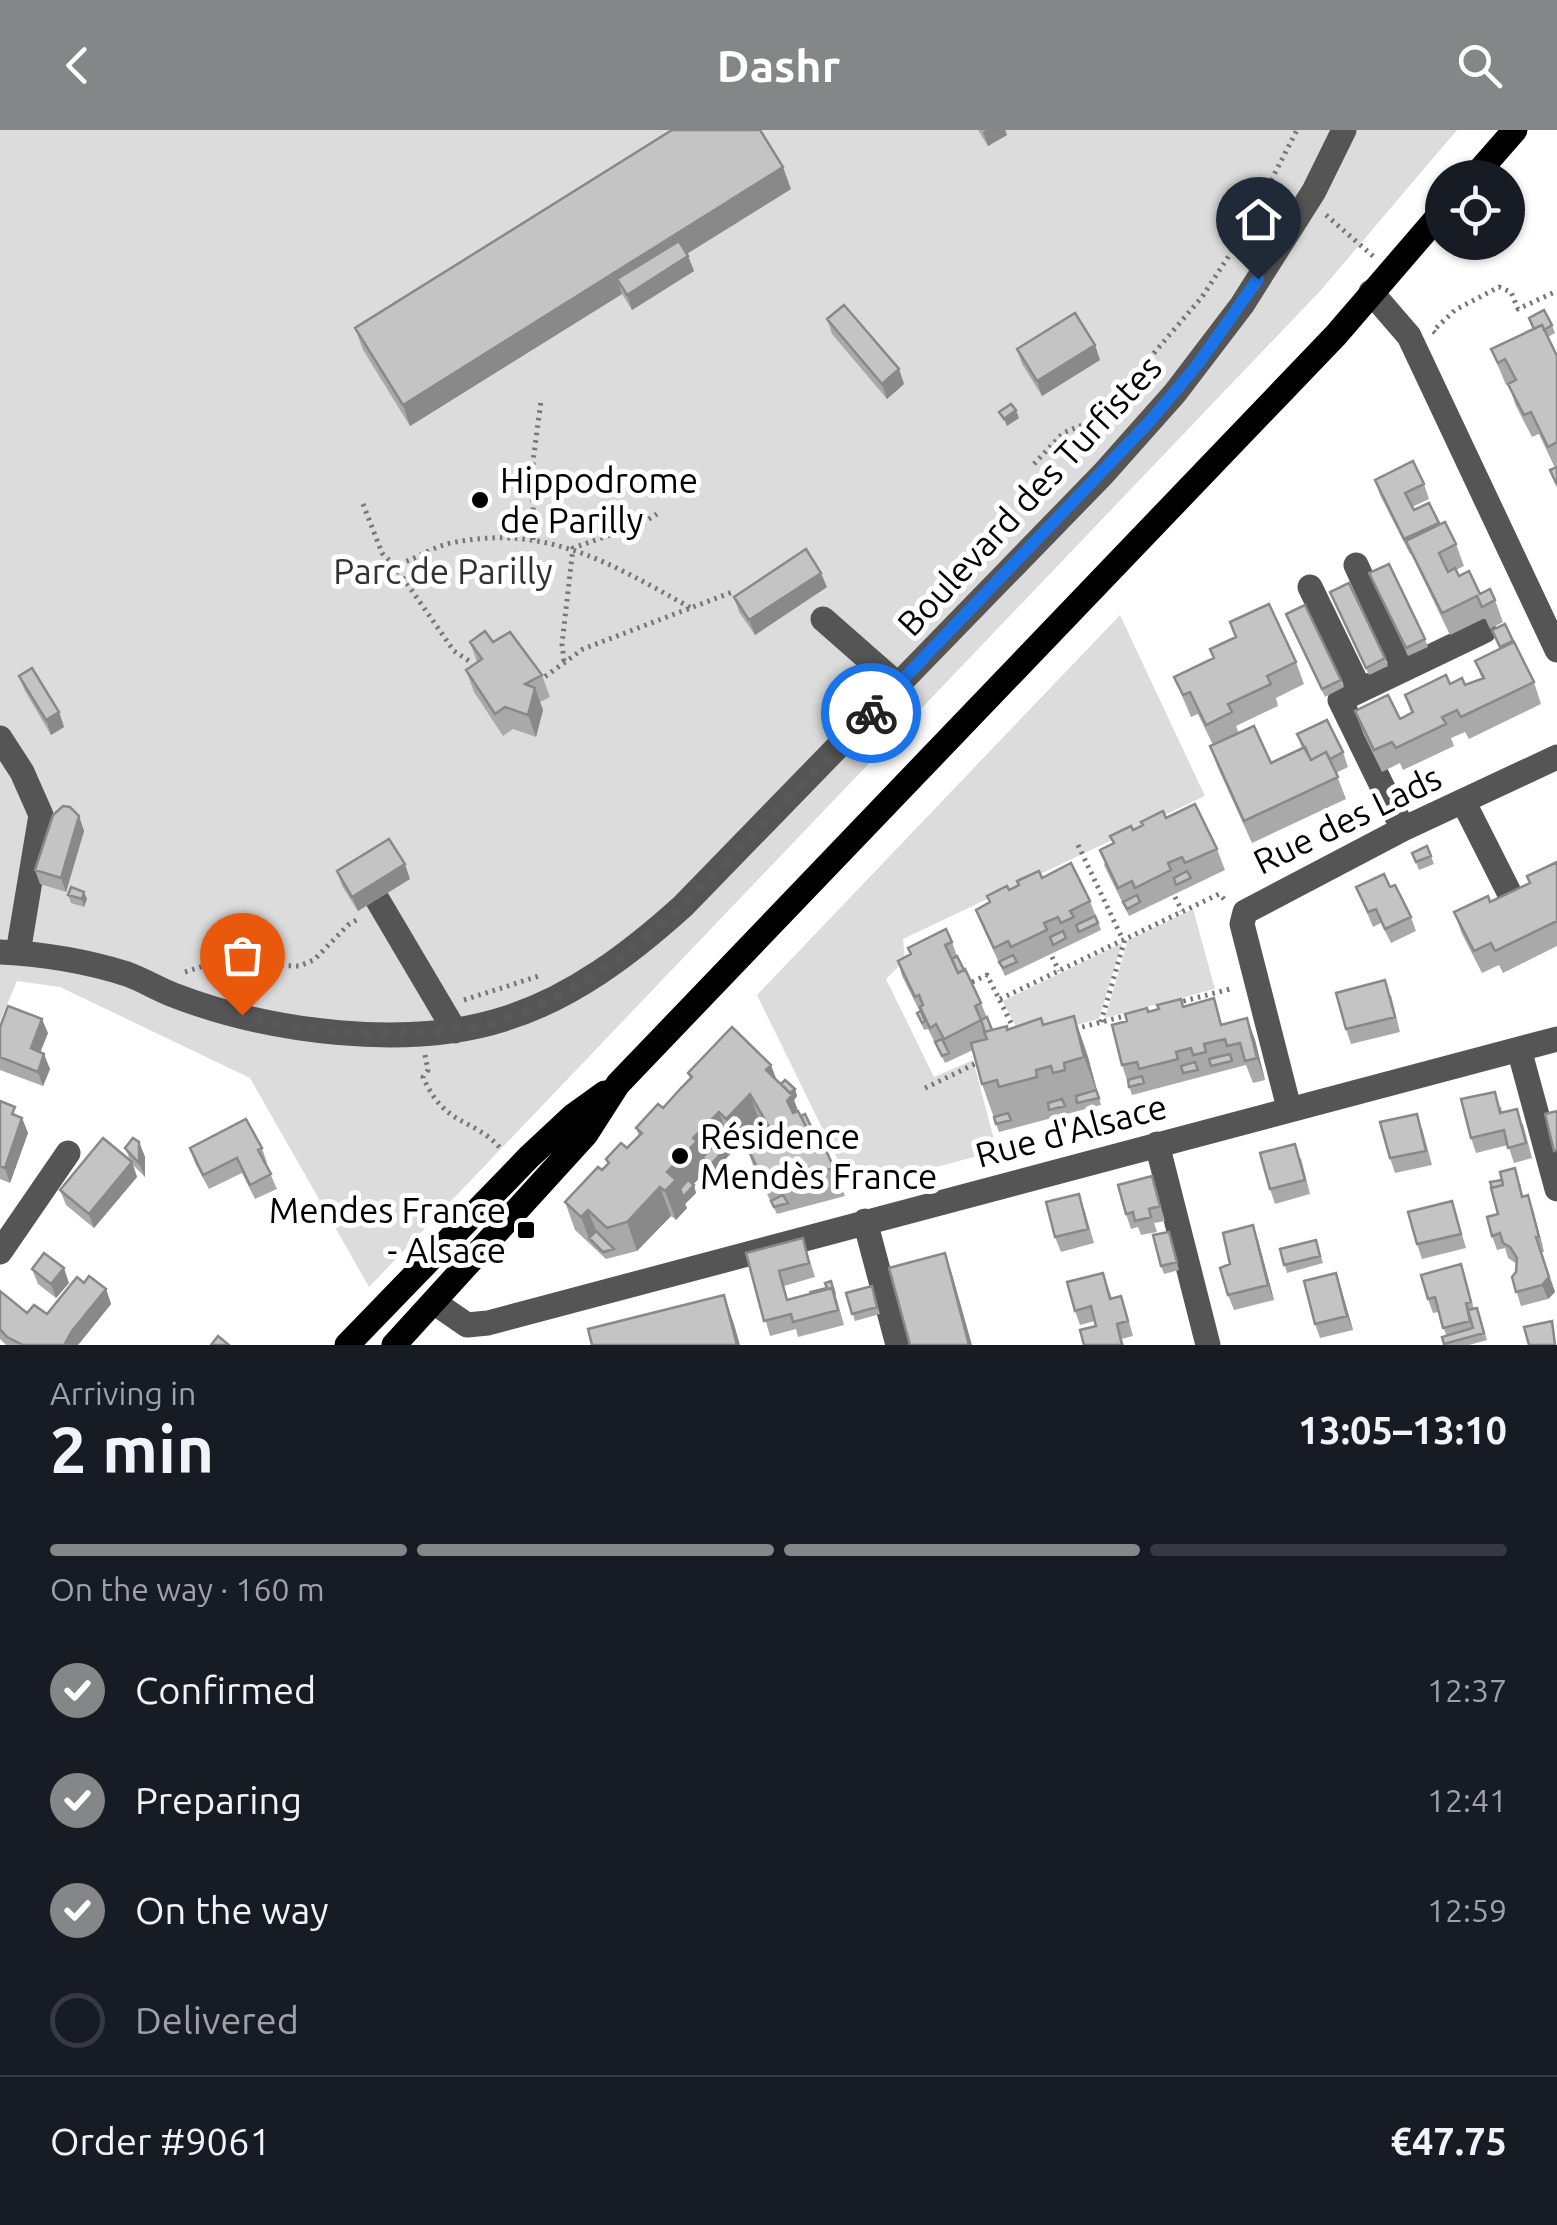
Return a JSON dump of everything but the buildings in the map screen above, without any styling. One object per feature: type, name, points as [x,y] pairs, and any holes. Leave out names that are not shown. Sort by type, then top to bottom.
[{"type":"main road","points":[[1489,160],[1515,130]]},
{"type":"main road","points":[[394,1345],[434,1303],[580,1125],[1336,335],[1425,232]]},
{"type":"main road","points":[[347,1345],[518,1169],[580,1125]]},
{"type":"street","name":"Boulevard des Turfistes","points":[[9,952],[47,955],[126,974],[175,996],[272,1024],[346,1034],[455,1031],[507,1018],[577,986],[638,946],[683,906],[1103,474],[1175,393],[1242,305],[1292,195],[1344,130]]},
{"type":"street","points":[[1372,292],[1409,336],[1557,650]]},
{"type":"street","points":[[1356,566],[1404,669]]},
{"type":"street","points":[[1310,586],[1360,690]]},
{"type":"street","points":[[823,619],[898,685]]},
{"type":"street","points":[[1404,829],[1340,700],[1484,630]]},
{"type":"street","points":[[0,738],[22,772],[40,815],[9,952]]},
{"type":"street","name":"Rue des Lads","points":[[1289,1108],[1242,924],[1245,912],[1404,829],[1557,757]]},
{"type":"street","points":[[1463,801],[1517,908]]},
{"type":"street","points":[[379,902],[455,1031]]},
{"type":"street","name":"Rue d'Alsace","points":[[434,1303],[466,1325],[491,1334],[865,1221],[1557,1039]]},
{"type":"street","points":[[1519,1049],[1557,1190]]},
{"type":"street","points":[[1157,1144],[1208,1345]]},
{"type":"street","points":[[0,1252],[68,1153]]},
{"type":"street","points":[[865,1221],[898,1345]]},
{"type":"path","points":[[1034,464],[1062,433],[1087,423],[1202,297],[1245,231],[1297,130]]},
{"type":"path","points":[[1268,186],[1292,195],[1391,271]]},
{"type":"path","points":[[1440,340],[1433,331],[1455,310],[1499,287],[1511,292],[1518,309],[1557,291]]},
{"type":"path","points":[[534,540],[533,461],[541,401]]},
{"type":"path","points":[[363,504],[382,553],[454,651],[472,663]]},
{"type":"path","points":[[573,548],[641,524],[657,514]]},
{"type":"path","points":[[394,565],[448,544],[478,538],[534,540],[573,548],[604,560],[691,608]]},
{"type":"path","points":[[564,661],[562,644],[573,548]]},
{"type":"path","points":[[539,681],[584,649],[734,591]]},
{"type":"path","points":[[1078,846],[1124,939],[1101,1022]]},
{"type":"path","points":[[1000,1000],[1218,894],[1245,912]]},
{"type":"path","points":[[1175,896],[1182,912]]},
{"type":"path","points":[[188,978],[178,975],[213,963],[299,966],[314,960],[348,925],[379,902]]},
{"type":"path","points":[[1052,957],[1058,971]]},
{"type":"path","points":[[439,1005],[484,996],[548,973]]},
{"type":"path","points":[[972,982],[987,975],[1020,1042]]},
{"type":"path","points":[[1164,1006],[1256,982]]},
{"type":"path","points":[[1068,1030],[1133,1014]]},
{"type":"path","points":[[424,1048],[428,1070],[423,1076],[431,1096],[469,1128],[492,1138],[518,1169]]},
{"type":"path","points":[[926,1088],[988,1058]]},
{"type":"green space","name":"Parc de Parilly","points":[[0,130],[1457,130],[1432,160],[1425,160],[1425,168],[1321,290],[369,1287],[250,1078],[60,987],[17,981],[0,1021]]},
{"type":"green space","points":[[1120,615],[1205,796],[903,939],[905,960],[886,979],[934,1077],[973,1060],[997,1151],[852,1189],[757,995]]},
{"type":"green space","points":[[1193,909],[1215,989],[1105,1018],[1128,940]]},
{"type":"green space","points":[[1122,943],[1099,1019],[1022,1039],[1003,1001]]},
{"type":"way so far","points":[[242,1015],[272,1024],[346,1034],[455,1031],[507,1018],[577,986],[638,946],[683,906],[871,713]]},
{"type":"place","name":"Hippodrome de Parilly","points":[[480,500]]},
{"type":"place","name":"Résidence Mendès France","points":[[680,1156]]},
{"type":"place","name":"Mendes France - Alsace","points":[[526,1230]]},
{"type":"route","points":[[871,713],[1103,474],[1175,393],[1258,279]]}]
